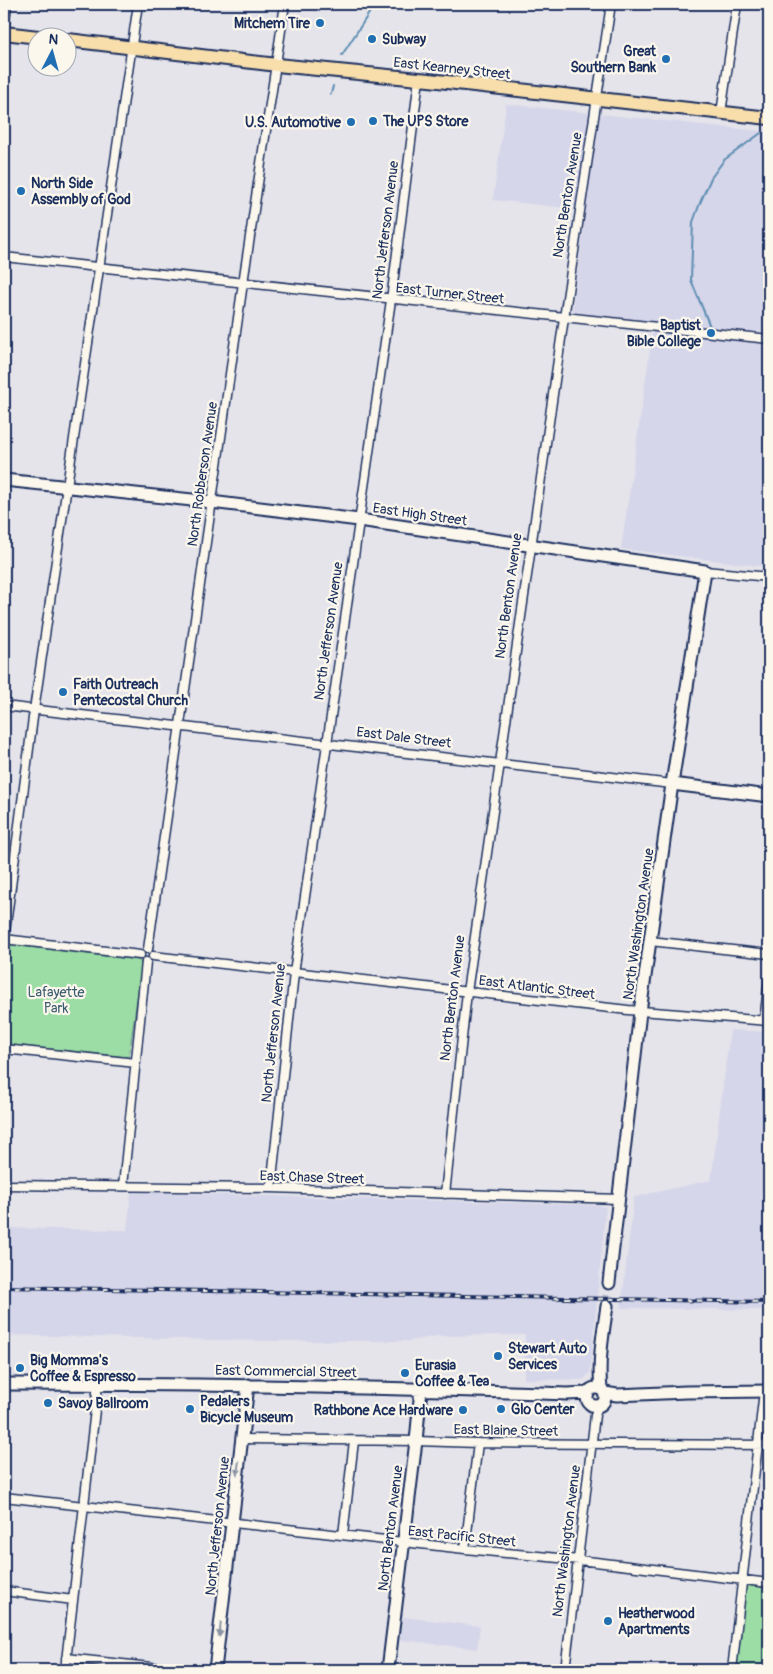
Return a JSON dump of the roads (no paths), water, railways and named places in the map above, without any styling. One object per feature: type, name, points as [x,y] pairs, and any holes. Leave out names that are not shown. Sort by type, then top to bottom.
[{"type":"main road","points":[[4,31],[28,35]]},
{"type":"main road","name":"East Kearney Street","points":[[78,41],[277,65],[769,118]]},
{"type":"street","points":[[4,31],[7,4]]},
{"type":"street","points":[[138,4],[34,710],[4,939],[140,955]]},
{"type":"street","name":"North Robberson Avenue","points":[[148,949],[211,502],[285,4]]},
{"type":"street","name":"North Benton Avenue","points":[[446,1194],[467,992],[611,4]]},
{"type":"street","points":[[721,113],[737,4]]},
{"type":"street","name":"North Jefferson Avenue","points":[[271,1188],[294,973],[391,300],[419,79]]},
{"type":"street","name":"East Turner Street","points":[[4,257],[391,300],[769,339]]},
{"type":"street","name":"East High Street","points":[[4,480],[359,520],[705,571],[769,577]]},
{"type":"street","name":"North Washington Avenue","points":[[609,1283],[640,1012],[672,784],[705,571]]},
{"type":"street","name":"East Dale Street","points":[[4,706],[769,796]]},
{"type":"street","points":[[650,941],[769,954]]},
{"type":"street","points":[[140,955],[142,951],[148,949],[152,952],[151,961],[146,962]]},
{"type":"street","points":[[140,955],[142,960],[146,962]]},
{"type":"street","name":"East Atlantic Street","points":[[153,956],[640,1012],[767,1021]]},
{"type":"street","points":[[123,1186],[146,962]]},
{"type":"street","points":[[767,1021],[769,980]]},
{"type":"street","points":[[4,1049],[136,1063]]},
{"type":"street","name":"East Chase Street","points":[[4,1186],[271,1188],[620,1199]]},
{"type":"street","name":"North Washington Avenue","points":[[565,1670],[579,1560],[606,1306]]},
{"type":"street","name":"East Commercial Street","points":[[4,1384],[248,1385],[567,1394],[596,1397],[686,1392],[767,1391]]},
{"type":"street","points":[[65,1670],[98,1384]]},
{"type":"street","name":"North Jefferson Avenue","points":[[215,1670],[248,1385]]},
{"type":"street","name":"North Benton Avenue","points":[[388,1670],[421,1389]]},
{"type":"street","points":[[732,1670],[758,1444],[767,1391]]},
{"type":"street","name":"East Blaine Street","points":[[242,1439],[478,1443],[769,1444]]},
{"type":"street","points":[[343,1535],[354,1441]]},
{"type":"street","points":[[465,1549],[478,1443]]},
{"type":"street","name":"East Pacific Street","points":[[4,1497],[579,1560],[769,1583]]},
{"type":"street","points":[[4,1591],[73,1600]]},
{"type":"street","points":[[66,1658],[179,1670]]},
{"type":"waterway","points":[[342,55],[375,4]]},
{"type":"waterway","points":[[331,94],[333,86]]},
{"type":"waterway","points":[[711,329],[691,280],[693,222],[711,178],[724,160],[761,133]]},
{"type":"tunnel","points":[[607,1306],[609,1283]]},
{"type":"railway","points":[[4,1287],[769,1302]]},
{"type":"place","name":"Mitchem Tire","points":[[320,23]]},
{"type":"place","name":"Subway","points":[[372,39]]},
{"type":"place","name":"Great Southern Bank","points":[[666,59]]},
{"type":"place","name":"The UPS Store","points":[[373,121]]},
{"type":"place","name":"U.S. Automotive","points":[[351,122]]},
{"type":"place","name":"North Side Assembly of God","points":[[21,191]]},
{"type":"place","name":"Baptist Bible College","points":[[711,333]]},
{"type":"place","name":"Faith Outreach Pentecostal Church","points":[[63,692]]},
{"type":"place","name":"Stewart Auto Services","points":[[498,1356]]},
{"type":"place","name":"Big Momma's Coffee & Espresso","points":[[20,1368]]},
{"type":"place","name":"Eurasia Coffee & Tea","points":[[405,1373]]},
{"type":"place","name":"Savoy Ballroom","points":[[48,1403]]},
{"type":"place","name":"Pedalers Bicycle Museum","points":[[190,1409]]},
{"type":"place","name":"Glo Center","points":[[501,1409]]},
{"type":"place","name":"Rathbone Ace Hardware","points":[[463,1410]]},
{"type":"place","name":"Heatherwood Apartments","points":[[608,1621]]},
{"type":"park label","name":"Lafayette Park","points":[[56,1000]]}]
